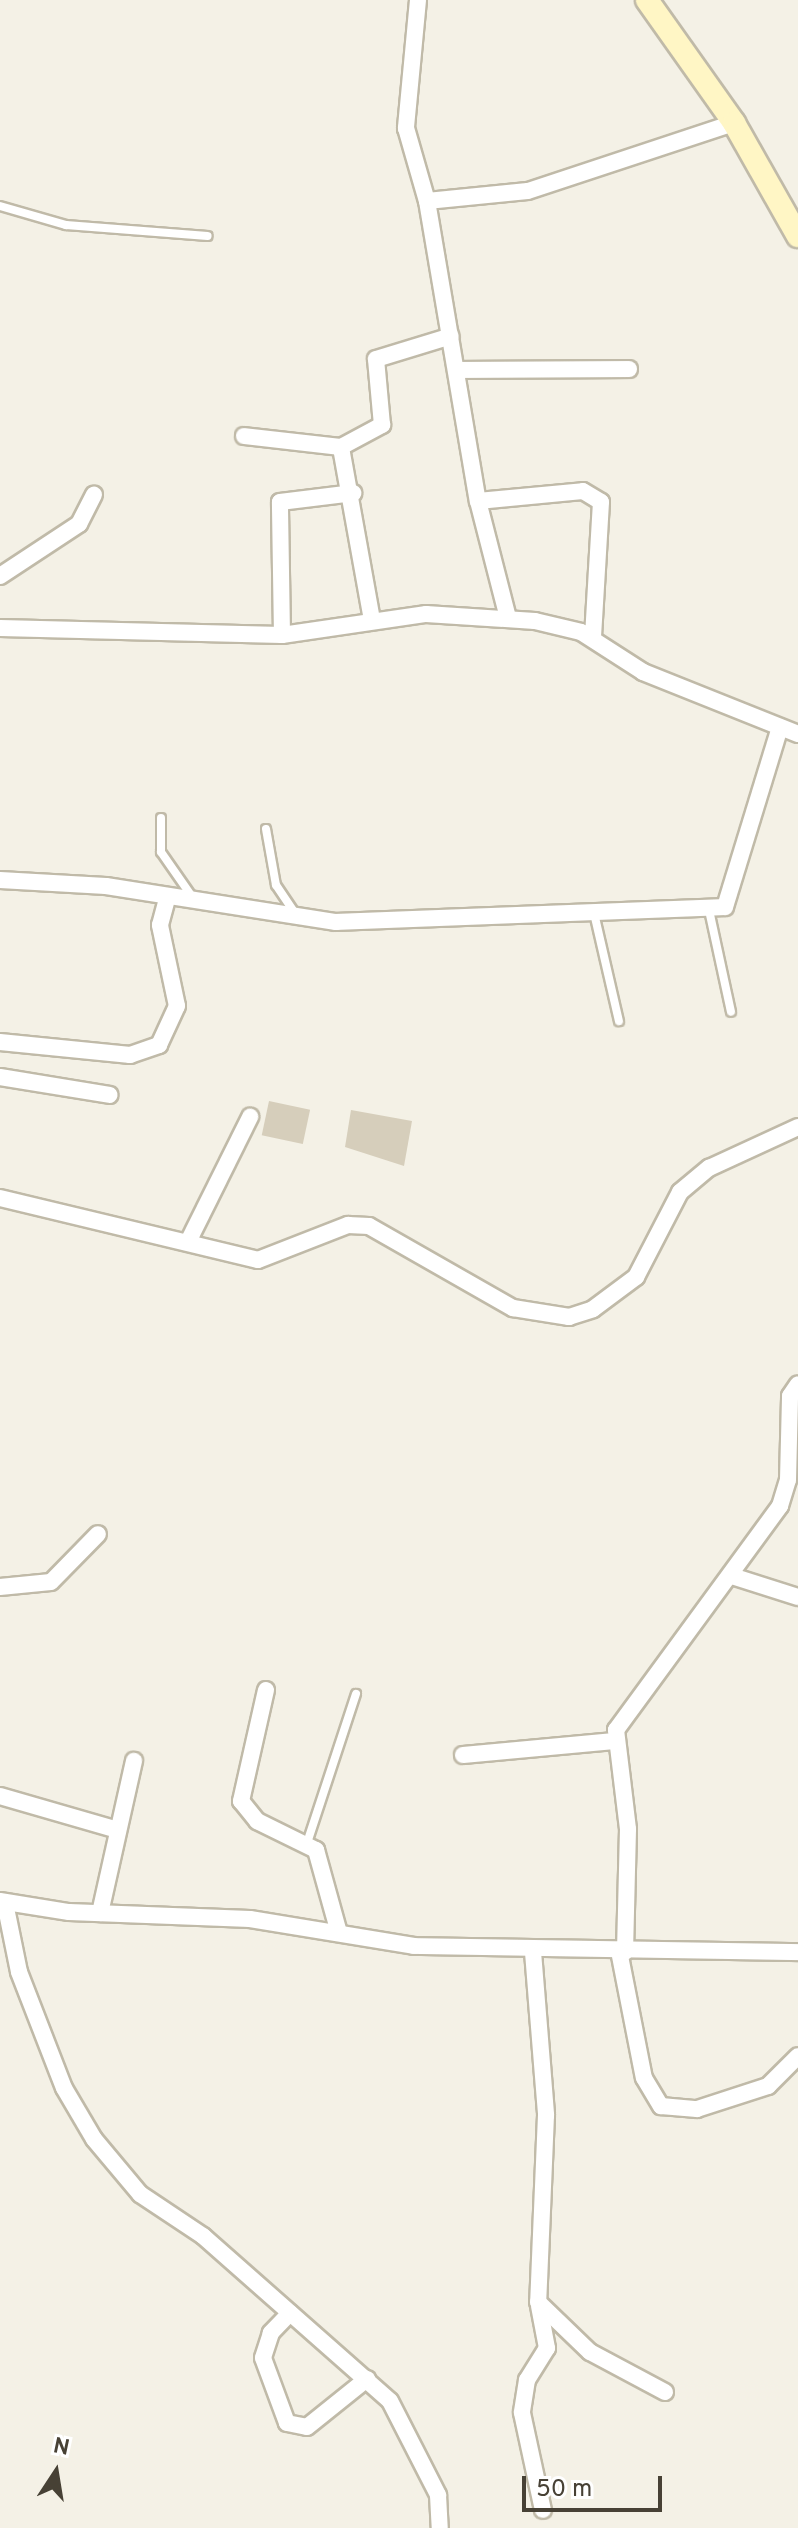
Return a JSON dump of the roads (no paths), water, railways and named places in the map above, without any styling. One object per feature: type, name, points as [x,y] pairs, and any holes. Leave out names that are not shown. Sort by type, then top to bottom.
[{"type":"main road","points":[[647,0],[734,123],[798,236]]},
{"type":"street","points":[[418,0],[406,128],[427,201],[459,370],[478,501],[508,618]]},
{"type":"street","points":[[427,201],[528,191],[734,123]]},
{"type":"street","points":[[244,436],[341,447],[382,425],[376,359],[451,336]]},
{"type":"street","points":[[459,370],[629,369]]},
{"type":"street","points":[[341,447],[353,493],[372,620]]},
{"type":"street","points":[[478,501],[583,491],[601,502],[593,638]]},
{"type":"street","points":[[282,635],[280,502],[353,493]]},
{"type":"street","points":[[0,576],[79,524],[94,495]]},
{"type":"street","points":[[0,628],[282,635],[372,620],[508,618],[593,638],[643,672],[798,734]]},
{"type":"street","points":[[0,880],[106,886],[197,905],[300,918],[408,923],[725,907],[735,891],[780,727]]},
{"type":"street","points":[[0,1042],[116,1055],[159,1045],[177,1006],[162,939],[167,899]]},
{"type":"street","points":[[0,1077],[110,1095]]},
{"type":"street","points":[[188,1242],[250,1117]]},
{"type":"street","points":[[0,1198],[258,1260],[348,1225],[369,1226],[513,1308],[569,1317],[593,1309],[636,1277],[680,1192],[709,1168],[798,1127]]},
{"type":"street","points":[[798,1384],[790,1396],[780,1506],[732,1576],[636,1696],[614,1741],[628,1829],[622,1952],[644,2078],[661,2106],[697,2109],[768,2086],[798,2056]]},
{"type":"street","points":[[0,1587],[51,1582],[98,1534]]},
{"type":"street","points":[[732,1576],[798,1597]]},
{"type":"street","points":[[266,1690],[241,1801],[257,1821],[307,1843],[326,1873],[339,1933]]},
{"type":"street","points":[[463,1755],[614,1741]]},
{"type":"street","points":[[100,1913],[114,1829],[134,1761]]},
{"type":"street","points":[[0,1796],[114,1829]]},
{"type":"street","points":[[440,2528],[438,2495],[390,2401],[203,2236],[140,2194],[94,2139],[64,2088],[19,1972],[2,1902],[100,1913],[250,1919],[339,1933],[533,1952],[798,1952]]},
{"type":"street","points":[[533,1952],[546,2115],[538,2302],[547,2348],[527,2380],[522,2413],[543,2510]]},
{"type":"street","points":[[538,2302],[590,2352],[665,2392]]},
{"type":"street","points":[[290,2313],[271,2333],[263,2358],[287,2423],[307,2427],[367,2379]]},
{"type":"lane","points":[[0,206],[66,225],[208,236]]},
{"type":"lane","points":[[161,818],[161,852],[197,905]]},
{"type":"lane","points":[[266,829],[276,885],[300,918]]},
{"type":"lane","points":[[709,910],[731,1012]]},
{"type":"lane","points":[[594,913],[619,1021]]},
{"type":"lane","points":[[307,1843],[356,1694]]}]
